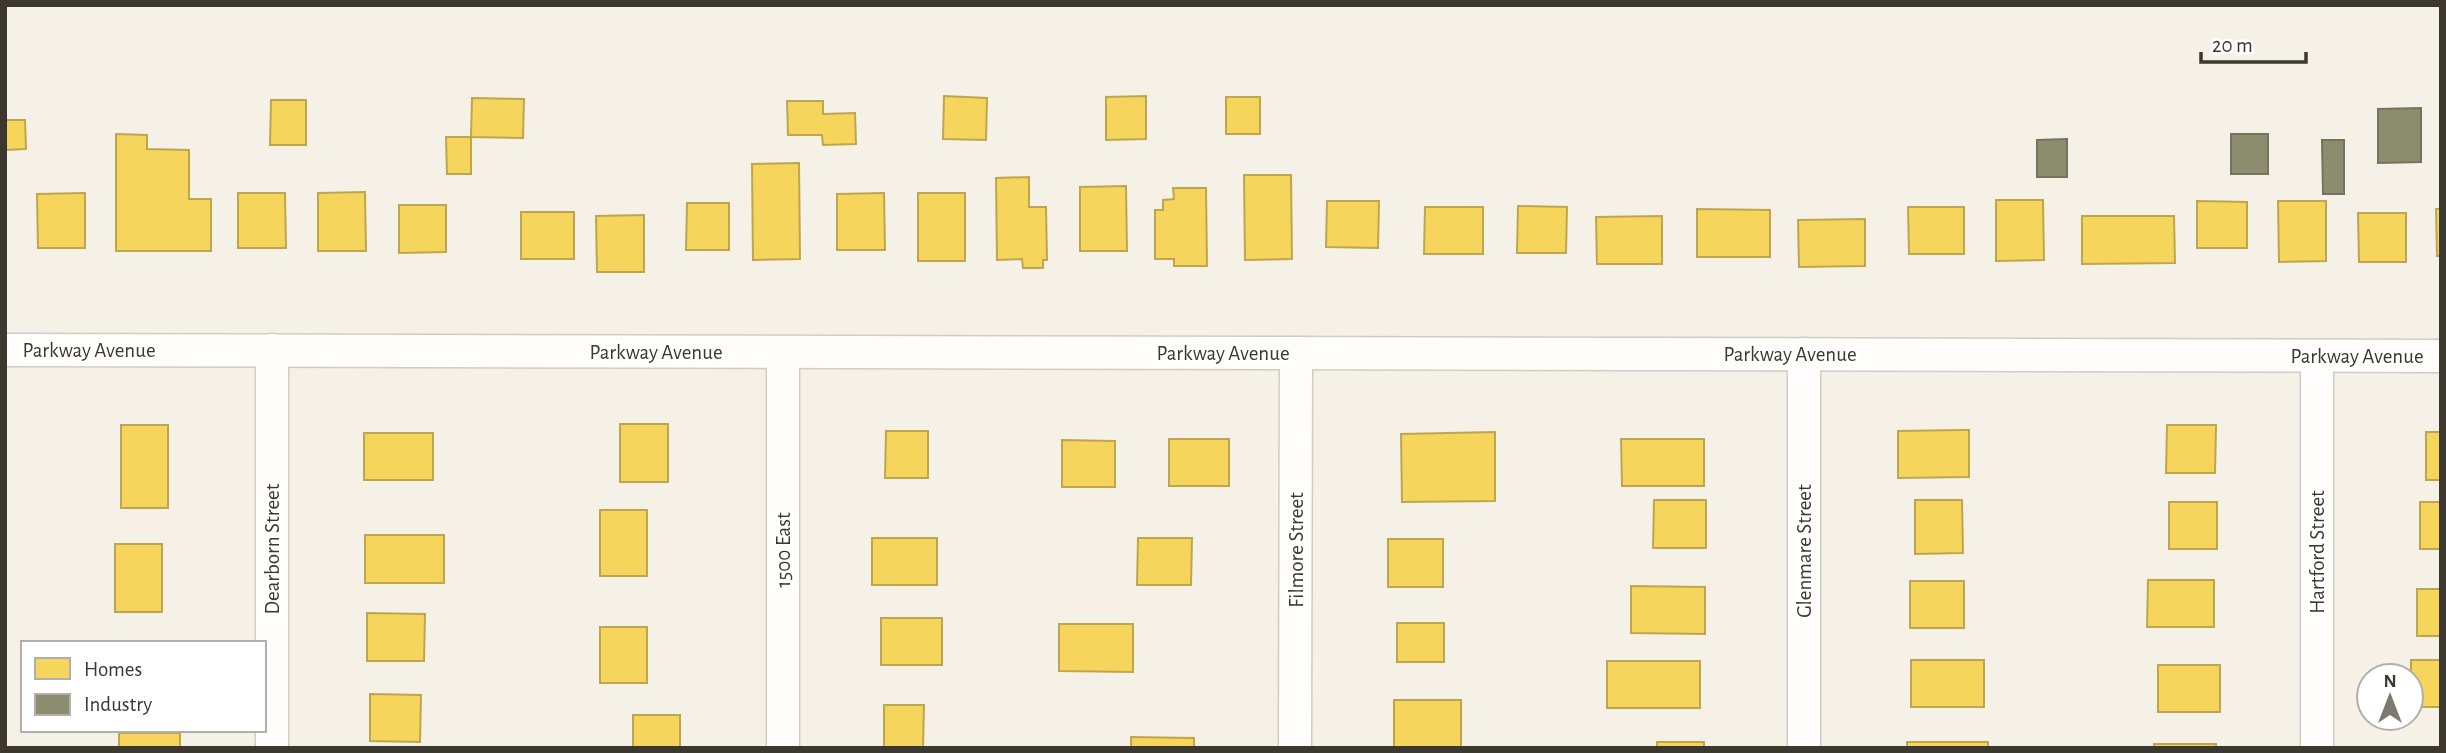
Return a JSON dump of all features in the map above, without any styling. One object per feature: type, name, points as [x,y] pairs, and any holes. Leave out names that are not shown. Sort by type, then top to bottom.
[{"type":"street","name":"Parkway Avenue","points":[[5,350],[2441,356]]},
{"type":"street","name":"Dearborn Street","points":[[272,350],[272,748]]},
{"type":"street","name":"1500 East","points":[[783,352],[783,748]]},
{"type":"street","name":"Filmore Street","points":[[1295,748],[1296,353]]},
{"type":"street","name":"Glenmare Street","points":[[1804,354],[1804,748]]},
{"type":"street","name":"Hartford Street","points":[[2316,748],[2317,356]]},
{"type":"building: Homes","points":[[944,96],[987,98],[986,140],[943,139]]},
{"type":"building: Homes","points":[[1146,96],[1146,139],[1106,140],[1106,97]]},
{"type":"building: Homes","points":[[1226,97],[1260,97],[1260,134],[1226,134]]},
{"type":"building: Homes","points":[[472,98],[524,99],[523,138],[471,137]]},
{"type":"building: Homes","points":[[271,100],[306,100],[306,145],[270,145]]},
{"type":"building: Homes","points":[[787,101],[823,101],[823,114],[855,113],[856,144],[823,145],[822,135],[788,135]]},
{"type":"building: Homes","points":[[5,120],[25,120],[26,149],[5,150]]},
{"type":"building: Homes","points":[[116,134],[147,135],[147,149],[189,150],[189,199],[211,199],[211,251],[116,251]]},
{"type":"building: Homes","points":[[446,137],[471,137],[471,174],[447,174]]},
{"type":"building: Homes","points":[[799,163],[800,259],[753,260],[752,164]]},
{"type":"building: Homes","points":[[1244,175],[1291,175],[1292,259],[1245,260]]},
{"type":"building: Homes","points":[[1029,177],[1029,207],[1046,207],[1047,260],[1043,260],[1043,268],[1023,268],[1022,259],[997,260],[996,178]]},
{"type":"building: Homes","points":[[1126,186],[1127,251],[1080,251],[1080,187]]},
{"type":"building: Homes","points":[[1173,188],[1206,188],[1207,266],[1174,266],[1174,259],[1155,259],[1155,210],[1163,210],[1163,200],[1174,199]]},
{"type":"building: Homes","points":[[365,192],[366,251],[318,251],[318,193]]},
{"type":"building: Homes","points":[[85,193],[85,248],[38,248],[37,194]]},
{"type":"building: Homes","points":[[238,193],[285,193],[286,248],[238,248]]},
{"type":"building: Homes","points":[[884,193],[885,250],[837,250],[837,194]]},
{"type":"building: Homes","points":[[918,193],[965,193],[965,261],[918,261]]},
{"type":"building: Homes","points":[[1996,200],[2043,200],[2044,260],[1996,261]]},
{"type":"building: Homes","points":[[1327,201],[1379,201],[1378,248],[1326,247]]},
{"type":"building: Homes","points":[[2197,201],[2247,202],[2247,248],[2197,248]]},
{"type":"building: Homes","points":[[2278,201],[2326,201],[2326,261],[2279,262]]},
{"type":"building: Homes","points":[[687,203],[729,203],[729,250],[686,250]]},
{"type":"building: Homes","points":[[399,205],[446,205],[446,252],[399,253]]},
{"type":"building: Homes","points":[[1518,206],[1567,207],[1566,253],[1517,253]]},
{"type":"building: Homes","points":[[1425,207],[1483,207],[1483,254],[1424,254]]},
{"type":"building: Homes","points":[[1908,207],[1964,207],[1964,254],[1909,254]]},
{"type":"building: Homes","points":[[1697,209],[1770,210],[1770,257],[1697,257]]},
{"type":"building: Homes","points":[[2436,209],[2441,209],[2441,256],[2437,256]]},
{"type":"building: Homes","points":[[521,212],[574,212],[574,259],[521,259]]},
{"type":"building: Homes","points":[[2358,213],[2406,213],[2406,262],[2359,262]]},
{"type":"building: Homes","points":[[644,215],[644,272],[597,272],[596,216]]},
{"type":"building: Homes","points":[[1662,216],[1662,264],[1597,264],[1596,217]]},
{"type":"building: Homes","points":[[2082,216],[2174,216],[2175,263],[2082,264]]},
{"type":"building: Homes","points":[[1865,219],[1865,266],[1799,267],[1798,220]]},
{"type":"building: Homes","points":[[620,424],[668,424],[668,482],[620,482]]},
{"type":"building: Homes","points":[[121,425],[168,425],[168,508],[121,508]]},
{"type":"building: Homes","points":[[2167,425],[2216,425],[2215,473],[2166,473]]},
{"type":"building: Homes","points":[[1969,430],[1969,477],[1898,478],[1898,431]]},
{"type":"building: Homes","points":[[886,431],[928,431],[928,478],[885,478]]},
{"type":"building: Homes","points":[[1495,432],[1495,501],[1402,502],[1401,434]]},
{"type":"building: Homes","points":[[2426,432],[2441,432],[2441,480],[2426,480]]},
{"type":"building: Homes","points":[[364,433],[433,433],[433,480],[364,480]]},
{"type":"building: Homes","points":[[1169,439],[1229,439],[1229,486],[1169,486]]},
{"type":"building: Homes","points":[[1621,439],[1704,439],[1704,486],[1622,486]]},
{"type":"building: Homes","points":[[1062,440],[1115,441],[1115,487],[1062,487]]},
{"type":"building: Homes","points":[[1654,500],[1706,500],[1706,548],[1653,548]]},
{"type":"building: Homes","points":[[1915,500],[1962,500],[1963,553],[1915,554]]},
{"type":"building: Homes","points":[[2169,502],[2217,502],[2217,549],[2169,549]]},
{"type":"building: Homes","points":[[2420,502],[2441,502],[2441,549],[2420,549]]},
{"type":"building: Homes","points":[[600,510],[647,510],[647,576],[600,576]]},
{"type":"building: Homes","points":[[365,535],[444,535],[444,583],[365,583]]},
{"type":"building: Homes","points":[[872,538],[937,538],[937,585],[872,585]]},
{"type":"building: Homes","points":[[1138,538],[1192,538],[1191,585],[1137,585]]},
{"type":"building: Homes","points":[[1388,539],[1443,539],[1443,587],[1388,587]]},
{"type":"building: Homes","points":[[115,544],[162,544],[162,612],[115,612]]},
{"type":"building: Homes","points":[[2148,580],[2214,580],[2214,627],[2147,627]]},
{"type":"building: Homes","points":[[1910,581],[1964,581],[1964,628],[1910,628]]},
{"type":"building: Homes","points":[[1631,586],[1705,587],[1705,634],[1631,633]]},
{"type":"building: Homes","points":[[2417,589],[2441,589],[2441,636],[2417,636]]},
{"type":"building: Homes","points":[[367,613],[425,614],[424,661],[367,661]]},
{"type":"building: Homes","points":[[881,618],[942,618],[942,665],[881,665]]},
{"type":"building: Homes","points":[[1397,623],[1444,623],[1444,662],[1397,662]]},
{"type":"building: Homes","points":[[1059,624],[1133,624],[1133,672],[1059,671]]},
{"type":"building: Homes","points":[[600,627],[647,627],[647,683],[600,683]]},
{"type":"building: Homes","points":[[1911,660],[1984,660],[1984,707],[1911,707]]},
{"type":"building: Homes","points":[[2441,660],[2441,707],[2425,707],[2425,662],[2411,662]]},
{"type":"building: Homes","points":[[1607,661],[1700,661],[1700,708],[1607,708]]},
{"type":"building: Homes","points":[[2158,665],[2220,665],[2220,712],[2158,712]]},
{"type":"building: Homes","points":[[370,694],[421,695],[420,742],[370,741]]},
{"type":"building: Homes","points":[[1394,700],[1461,700],[1461,747],[1394,747]]},
{"type":"building: Homes","points":[[884,705],[924,705],[923,748],[884,748]]},
{"type":"building: Homes","points":[[633,715],[680,715],[680,748],[633,748]]},
{"type":"building: Homes","points":[[119,733],[180,733],[180,748],[119,748]]},
{"type":"building: Homes","points":[[1131,737],[1194,738],[1194,748],[1131,748]]},
{"type":"building: Homes","points":[[1657,742],[1704,742],[1704,748],[1657,748]]},
{"type":"building: Homes","points":[[1907,742],[1988,742],[1988,748],[1907,748]]},
{"type":"building: Homes","points":[[2154,744],[2216,744],[2216,748],[2154,748]]},
{"type":"building: Industry","points":[[2421,108],[2421,162],[2378,163],[2378,109]]},
{"type":"building: Industry","points":[[2231,134],[2268,134],[2268,174],[2231,174]]},
{"type":"building: Industry","points":[[2067,139],[2067,177],[2037,177],[2037,140]]},
{"type":"building: Industry","points":[[2322,140],[2344,140],[2344,194],[2323,194]]}]
